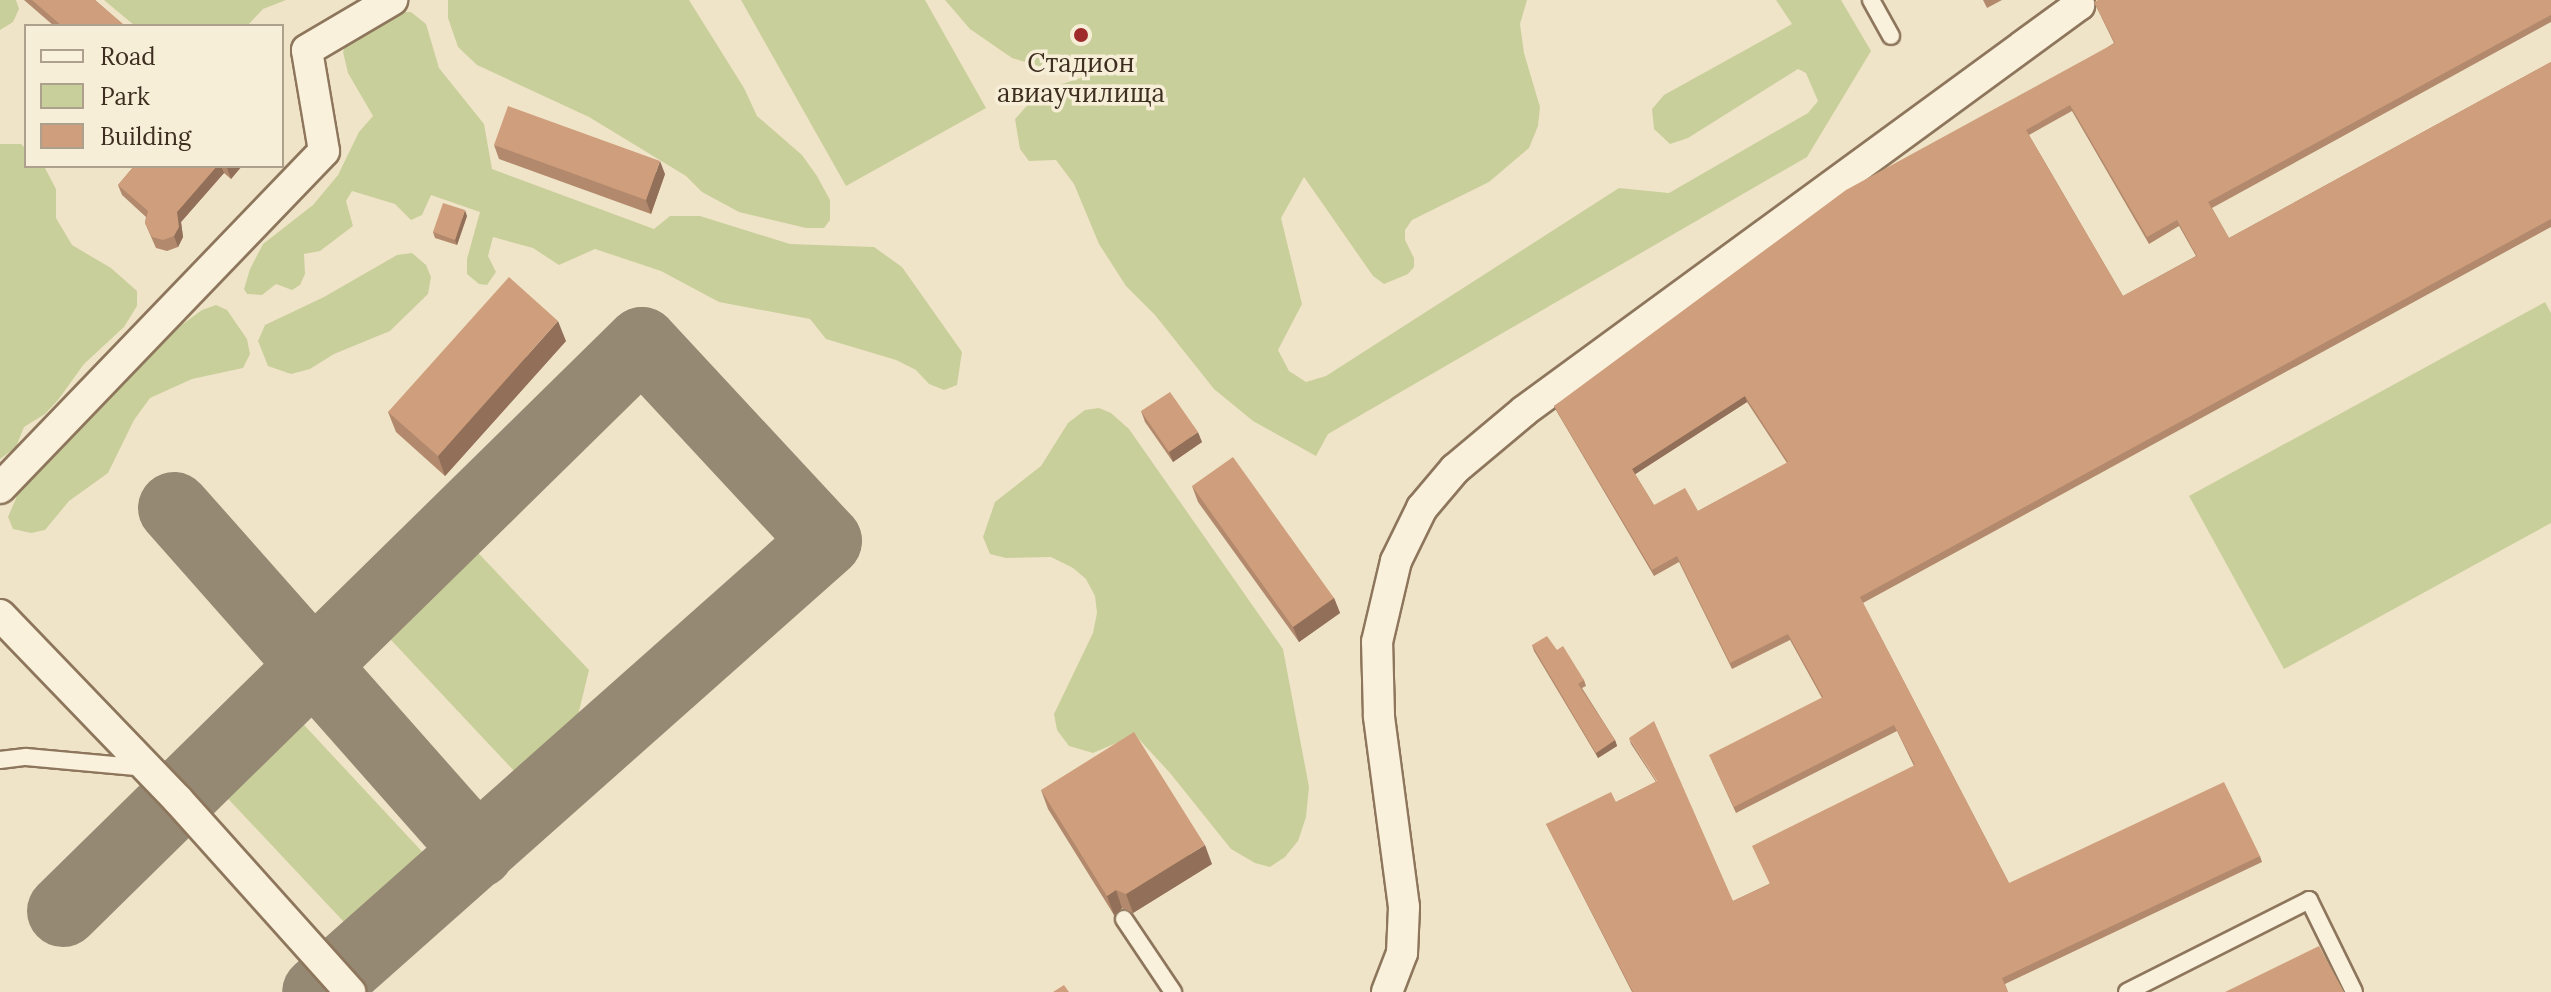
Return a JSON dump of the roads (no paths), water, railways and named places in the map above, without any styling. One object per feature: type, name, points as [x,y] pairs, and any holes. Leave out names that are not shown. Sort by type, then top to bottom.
[{"type":"street","points":[[0,488],[324,151],[307,50],[392,0]]},
{"type":"street","points":[[1387,992],[1402,953],[1404,907],[1379,716],[1377,642],[1396,561],[1422,508],[1455,469],[1524,411],[2079,5],[2076,0]]},
{"type":"street","points":[[0,615],[147,768],[350,992]]},
{"type":"lane","points":[[1871,0],[1891,36]]},
{"type":"lane","points":[[0,760],[26,757],[147,768]]},
{"type":"lane","points":[[2127,992],[2309,900],[2354,992]]},
{"type":"lane","points":[[1124,919],[1173,992]]},
{"type":"place","name":"Стадион авиаучилища","points":[[1081,35]]}]
